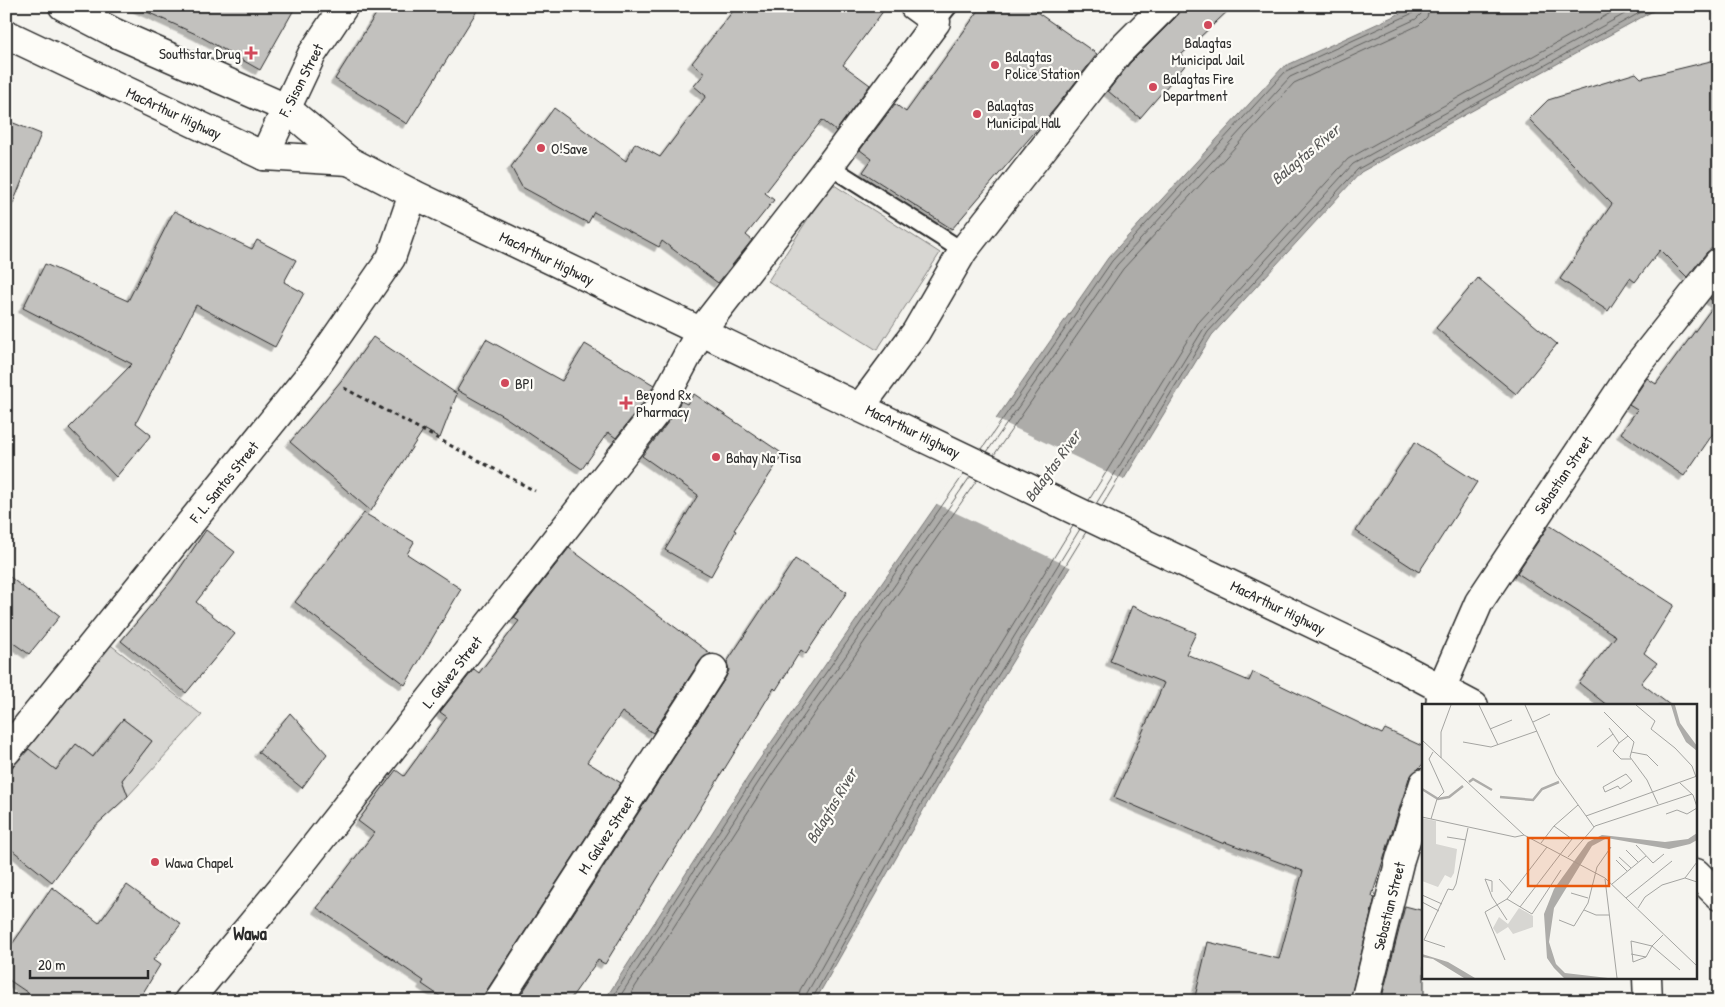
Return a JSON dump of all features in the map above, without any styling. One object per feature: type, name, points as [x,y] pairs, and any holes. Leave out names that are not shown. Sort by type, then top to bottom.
[{"type":"main road","name":"MacArthur Highway","points":[[63,6],[115,33],[286,108],[349,161],[414,194],[1161,551],[1441,697],[1467,704]]},
{"type":"main road","name":"F. Sison Street","points":[[264,156],[312,54],[344,6]]},
{"type":"main road","points":[[861,406],[916,332],[963,251],[1118,53],[1165,6]]},
{"type":"main road","name":"L. Galvez Street","points":[[188,1001],[286,883],[660,407],[700,332],[829,166],[933,11]]},
{"type":"main road","name":"MacArthur Highway","points":[[6,34],[264,156],[349,161]]},
{"type":"main road","name":"F. L. Santos Street","points":[[6,752],[313,371],[391,258],[414,194]]},
{"type":"main road","name":"Sebastian Street","points":[[1441,697],[1479,602],[1633,371],[1719,262]]},
{"type":"main road","name":"M. Galvez Street","points":[[498,1001],[713,669]]},
{"type":"main road","name":"Sebastian Street","points":[[1365,1001],[1400,860],[1422,789]]},
{"type":"main road","points":[[1698,875],[1719,896]]},
{"type":"main road","points":[[1647,980],[1648,1001]]},
{"type":"lane","points":[[829,166],[963,251]]},
{"type":"path","points":[[313,371],[535,491]]},
{"type":"shaded area","points":[[831,183],[940,253],[877,350],[768,281]]},
{"type":"shaded area","points":[[108,643],[202,715],[128,796],[122,780],[152,741],[123,719],[93,757],[76,744],[56,770],[27,748]]},
{"type":"water","name":"Balagtas River","points":[[1416,6],[1662,6],[1361,172],[1212,335],[946,770],[815,1001],[604,1001],[757,763],[1108,258],[1283,67]]},
{"type":"pier","points":[[994,418],[1126,481],[1072,568],[935,503]]},
{"type":"building","points":[[134,6],[296,6],[260,70],[198,35]]},
{"type":"building","points":[[381,6],[480,6],[407,124],[335,79]]},
{"type":"building","points":[[737,6],[887,6],[843,65],[870,85],[836,131],[822,120],[765,193],[774,200],[746,235],[752,240],[718,283],[662,241],[659,247],[594,212],[588,223],[522,187],[511,167],[554,108],[626,161],[635,143],[660,157],[706,96],[694,86],[705,73],[692,63]]},
{"type":"building","name":"Balagtas Municipal Hall","points":[[982,6],[1028,6],[1097,54],[1057,106],[952,229],[863,172],[872,159],[860,150],[895,104],[906,112]]},
{"type":"building","points":[[1180,6],[1233,6],[1181,55],[1188,62],[1140,118],[1108,91],[1130,63],[1176,17]]},
{"type":"building","points":[[1719,59],[1719,247],[1707,252],[1687,277],[1660,250],[1635,282],[1630,278],[1608,311],[1560,279],[1612,204],[1529,119],[1548,100],[1636,73],[1641,78]]},
{"type":"building","points":[[6,120],[41,134],[7,218],[6,217]]},
{"type":"building","points":[[174,211],[252,249],[257,240],[296,260],[284,282],[304,293],[275,347],[196,305],[136,423],[151,435],[116,477],[69,428],[132,364],[23,308],[45,264],[128,301]]},
{"type":"building","points":[[1478,278],[1557,344],[1516,394],[1436,328]]},
{"type":"building","points":[[1719,288],[1719,425],[1684,476],[1621,433],[1637,410],[1629,405],[1647,378],[1656,384],[1715,304],[1710,299]]},
{"type":"building","points":[[373,337],[457,394],[440,438],[424,429],[371,511],[290,442],[341,381]]},
{"type":"building","points":[[486,339],[562,381],[585,344],[654,385],[647,398],[616,438],[608,432],[582,469],[505,417],[457,390]]},
{"type":"building","name":"Bahay Na Tisa","points":[[694,394],[783,454],[734,530],[736,531],[711,576],[665,550],[698,495],[642,456],[672,417],[681,401],[687,404]]},
{"type":"building","points":[[1415,442],[1477,482],[1419,572],[1356,531]]},
{"type":"building","points":[[364,513],[414,542],[407,554],[461,589],[405,685],[295,602]]},
{"type":"building","points":[[1549,525],[1674,605],[1644,653],[1657,663],[1641,683],[1668,704],[1605,704],[1579,683],[1616,636],[1517,573]]},
{"type":"building","points":[[206,530],[235,552],[196,602],[235,634],[186,693],[121,641],[172,580]]},
{"type":"building","points":[[569,548],[711,654],[700,661],[653,733],[622,712],[587,762],[621,783],[485,993],[482,1001],[447,1001],[422,984],[424,981],[317,908],[374,833],[358,821],[396,770],[404,776],[447,717],[440,712],[474,669],[479,673],[519,621],[514,618]]},
{"type":"building","points":[[795,559],[847,592],[806,654],[801,650],[776,690],[774,688],[605,964],[598,960],[569,1001],[517,1001],[726,677],[729,670],[727,662]]},
{"type":"building","points":[[6,574],[60,616],[29,654],[6,638]]},
{"type":"building","points":[[1132,606],[1196,633],[1186,654],[1249,681],[1253,672],[1382,734],[1385,729],[1422,746],[1422,765],[1409,778],[1372,896],[1375,897],[1350,1001],[1194,1001],[1208,942],[1279,959],[1303,871],[1225,842],[1224,844],[1114,797],[1164,683],[1110,661]]},
{"type":"building","points":[[290,713],[327,754],[302,788],[258,752]]},
{"type":"building","points":[[123,719],[152,741],[122,780],[128,796],[91,830],[52,882],[6,845],[6,774],[29,749],[56,770],[76,744],[93,757]]},
{"type":"building","points":[[127,885],[181,924],[153,960],[160,965],[138,1001],[40,1001],[6,978],[6,953],[52,887],[99,923]]},
{"type":"building","points":[[1405,906],[1422,910],[1422,980],[1424,980],[1424,1001],[1381,1001]]},
{"type":"place","name":"Balagtas Municipal Jail","points":[[1208,25]]},
{"type":"place","name":"Southstar Drug","points":[[251,53]]},
{"type":"place","name":"Balagtas Police Station","points":[[995,65]]},
{"type":"place","name":"Balagtas Fire Department","points":[[1153,87]]},
{"type":"place","name":"Balagtas Municipal Hall","points":[[977,114]]},
{"type":"place","name":"O!Save","points":[[541,148]]},
{"type":"place","name":"BPI","points":[[505,383]]},
{"type":"place","name":"Beyond Rx Pharmacy","points":[[626,403]]},
{"type":"place","name":"Bahay Na Tisa","points":[[716,457]]},
{"type":"place","name":"Wawa Chapel","points":[[155,862]]},
{"type":"district","name":"Wawa","points":[[250,933]]}]
